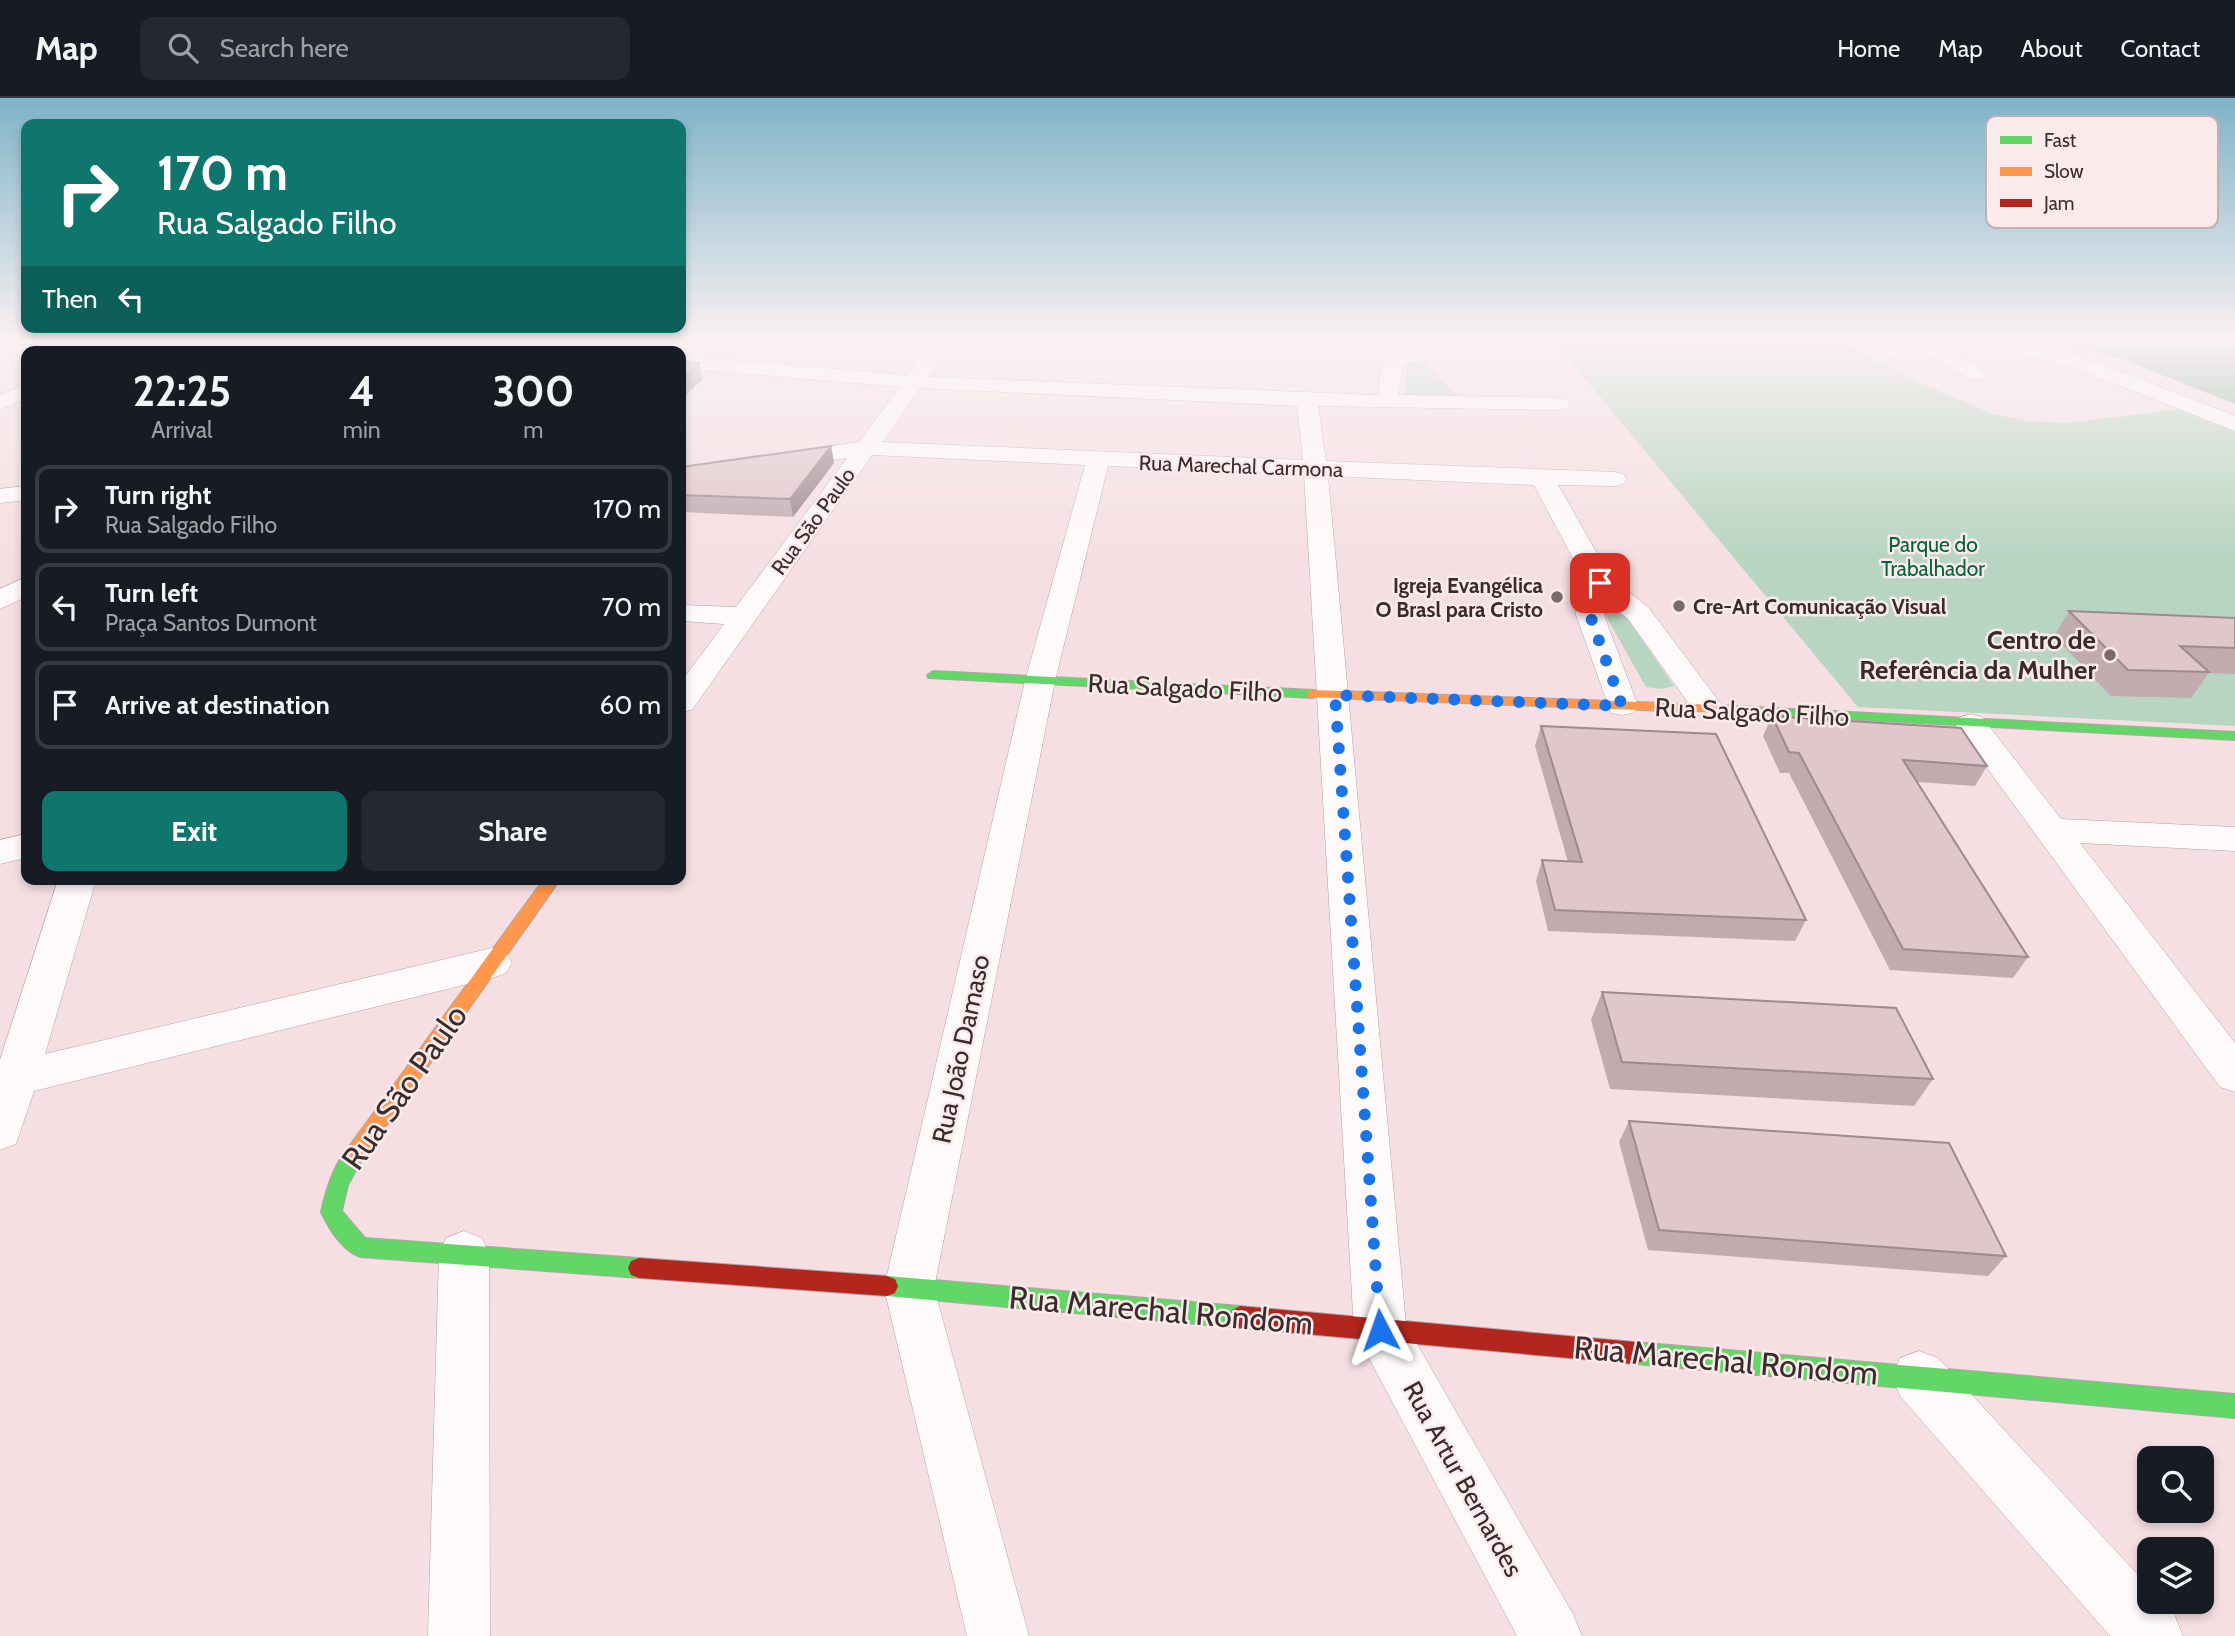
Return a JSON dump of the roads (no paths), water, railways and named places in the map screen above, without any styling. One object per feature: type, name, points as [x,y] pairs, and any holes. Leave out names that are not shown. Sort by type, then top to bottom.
[{"type":"street","name":"Rua São Paulo","points":[[686,696],[893,411]]},
{"type":"street","name":"Rua Artur Bernardes","points":[[1309,411],[1317,468],[1335,695],[1380,1330],[1550,1636]]},
{"type":"street","points":[[2201,411],[2235,424]]},
{"type":"street","name":"Rua Marechal Carmona","points":[[686,474],[866,448],[1098,460],[1615,479]]},
{"type":"street","name":"Rua João Damaso","points":[[998,1636],[909,1288],[1040,681],[1098,460]]},
{"type":"street","points":[[1542,478],[1600,583],[1638,613],[1708,708]]},
{"type":"street","points":[[0,496],[21,493]]},
{"type":"street","points":[[0,578],[21,574]]},
{"type":"street","points":[[1600,583],[1590,604],[1590,615],[1622,706]]},
{"type":"street","points":[[0,601],[21,588]]},
{"type":"street","points":[[686,613],[744,616]]},
{"type":"street","name":"Rua Salgado Filho","points":[[933,676],[1335,695],[1708,708],[2235,736]]},
{"type":"street","points":[[1971,724],[2235,1075]]},
{"type":"street","points":[[2052,830],[2232,842]]},
{"type":"street","points":[[0,852],[21,847]]},
{"type":"street","points":[[0,1132],[9,1080],[75,885]]},
{"type":"street","name":"Rua São Paulo","points":[[464,1254],[360,1247],[335,1224],[330,1210],[344,1168],[548,885]]},
{"type":"street","points":[[9,1080],[492,962]]},
{"type":"street","points":[[459,1636],[464,1254]]},
{"type":"street","name":"Rua Marechal Rondom","points":[[464,1254],[909,1288],[2235,1406]]},
{"type":"street","points":[[1919,1377],[2152,1636]]},
{"type":"place","name":"Igreja Evangélica O Brasl para Cristo","points":[[1557,597]]},
{"type":"place","name":"Cre-Art Comunicação Visual","points":[[1679,606]]},
{"type":"place","name":"Centro de Referência da Mulher","points":[[2110,655]]},
{"type":"park label","name":"Parque do Trabalhador","points":[[1933,556]]}]
